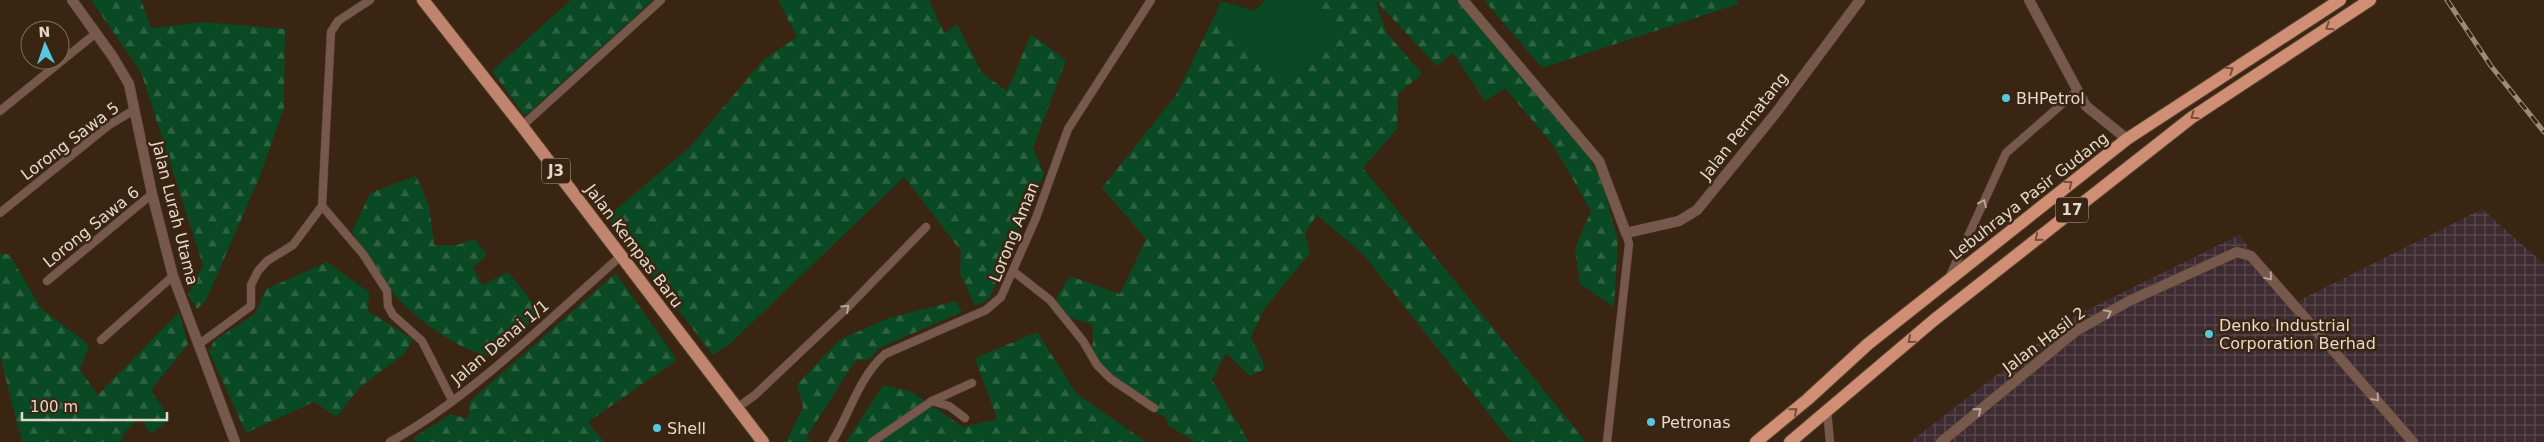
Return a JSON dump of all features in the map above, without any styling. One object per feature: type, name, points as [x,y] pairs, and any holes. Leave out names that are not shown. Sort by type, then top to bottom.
[{"type":"highway","name":"Lebuhraya Pasir Gudang","points":[[1756,442],[1808,399],[1868,344],[2127,139],[2340,0]]},
{"type":"highway","name":"17","points":[[1790,442],[1934,320],[2191,118],[2370,0]]},
{"type":"main road","name":"Jalan Kempas Baru","points":[[423,0],[622,255],[763,442]]},
{"type":"street","name":"Jalan Lurah Utama","points":[[72,0],[129,84],[152,194],[173,276],[235,442]]},
{"type":"street","points":[[198,345],[251,306],[251,285],[258,271],[267,261],[293,245],[322,206],[331,32],[338,22],[370,0]]},
{"type":"street","points":[[522,126],[661,0]]},
{"type":"street","name":"Lorong Aman","points":[[832,442],[855,396],[877,361],[895,348],[989,308],[1003,295],[1036,218],[1068,129],[1151,0]]},
{"type":"street","points":[[1462,0],[1600,161],[1626,233],[1629,244],[1607,442]]},
{"type":"street","name":"Jalan Permatang","points":[[1626,233],[1678,221],[1697,210],[1775,114],[1860,0]]},
{"type":"street","points":[[2029,0],[2086,106],[2127,139]]},
{"type":"street","points":[[0,111],[96,33]]},
{"type":"street","points":[[1948,280],[2006,153],[2077,90]]},
{"type":"street","name":"Lorong Sawa 5","points":[[0,213],[109,125],[134,110]]},
{"type":"street","name":"Lorong Sawa 6","points":[[47,281],[152,194]]},
{"type":"street","points":[[322,206],[363,254],[387,290],[388,306],[393,315],[422,341],[452,400]]},
{"type":"street","points":[[737,408],[754,395],[849,306],[926,227]]},
{"type":"street","name":"Jalan Hasil 2","points":[[1941,442],[2076,331],[2129,301],[2237,252],[2251,256],[2413,442]]},
{"type":"street","name":"Jalan Denai 1/1","points":[[390,442],[404,439],[510,353],[622,255]]},
{"type":"street","points":[[1013,271],[1056,307],[1084,341],[1097,365],[1111,379],[1154,408]]},
{"type":"street","points":[[101,340],[173,276]]},
{"type":"street","points":[[872,442],[932,401],[972,383]]},
{"type":"street","points":[[932,401],[949,406],[965,418]]},
{"type":"street","points":[[1827,411],[1830,442]]},
{"type":"shaded area","points":[[2482,209],[2544,264],[2544,442],[1910,442],[2069,319],[2239,235],[2292,304]]},
{"type":"green space","points":[[91,0],[141,0],[151,28],[205,22],[285,29],[284,108],[260,176],[206,300],[197,309],[188,295],[203,265],[141,72]]},
{"type":"green space","points":[[571,0],[653,0],[525,116],[492,71]]},
{"type":"green space","points":[[778,0],[929,0],[944,33],[957,24],[982,73],[1007,91],[1031,34],[1066,60],[1033,148],[1044,174],[989,299],[975,306],[960,273],[961,251],[904,177],[731,343],[713,355],[607,217],[690,147],[763,60],[797,37]]},
{"type":"green space","points":[[1265,0],[1317,0],[1333,32],[1288,90],[1257,50],[1213,19],[1221,1],[1255,11]]},
{"type":"green space","points":[[1317,0],[1375,0],[1386,32],[1422,74],[1398,94],[1397,129],[1363,168],[1586,442],[1511,442],[1363,254],[1317,215],[1305,233],[1310,253],[1264,309],[1251,337],[1266,369],[1250,376],[1226,353],[1212,380],[1249,442],[1195,442],[1169,426],[1165,417],[1143,406],[1104,378],[1088,355],[1093,343],[1092,324],[1052,313],[1058,295],[1070,276],[1120,294],[1146,239],[1102,188],[1176,95],[1213,19],[1257,50],[1288,89],[1333,32]]},
{"type":"green space","points":[[1375,0],[1457,0],[1590,159],[1602,182],[1618,240],[1614,307],[1580,284],[1575,248],[1591,211],[1553,145],[1505,88],[1485,101],[1453,53],[1437,66]]},
{"type":"green space","points":[[1484,0],[1737,0],[1738,4],[1542,68]]},
{"type":"green space","points":[[416,176],[429,205],[434,245],[457,245],[474,239],[487,254],[473,268],[482,285],[508,272],[541,313],[494,357],[469,350],[456,343],[409,310],[374,268],[352,232],[370,193]]},
{"type":"green space","points":[[0,254],[9,254],[41,308],[89,345],[80,370],[98,395],[179,312],[188,344],[151,390],[170,419],[151,434],[140,418],[125,432],[121,442],[22,442],[0,356]]},
{"type":"green space","points":[[327,262],[369,292],[368,311],[413,339],[404,354],[359,388],[337,417],[314,402],[246,433],[209,351],[214,341],[255,314],[266,289]]},
{"type":"green space","points":[[616,273],[677,360],[588,422],[604,442],[416,442],[413,438],[451,414],[468,419],[470,401]]},
{"type":"green space","points":[[956,301],[962,312],[879,348],[870,359],[855,361],[806,438],[812,442],[786,442],[803,407],[797,385],[839,340],[889,318]]},
{"type":"green space","points":[[1037,332],[1076,393],[1146,442],[846,442],[883,385],[912,392],[963,427],[997,419],[975,358]]},
{"type":"railway","points":[[2447,0],[2491,66],[2544,132]]},
{"type":"place","name":"BHPetrol","points":[[2006,98]]},
{"type":"place","name":"Denko Industrial Corporation Berhad","points":[[2209,334]]},
{"type":"place","name":"Petronas","points":[[1651,422]]},
{"type":"place","name":"Shell","points":[[657,428]]}]
